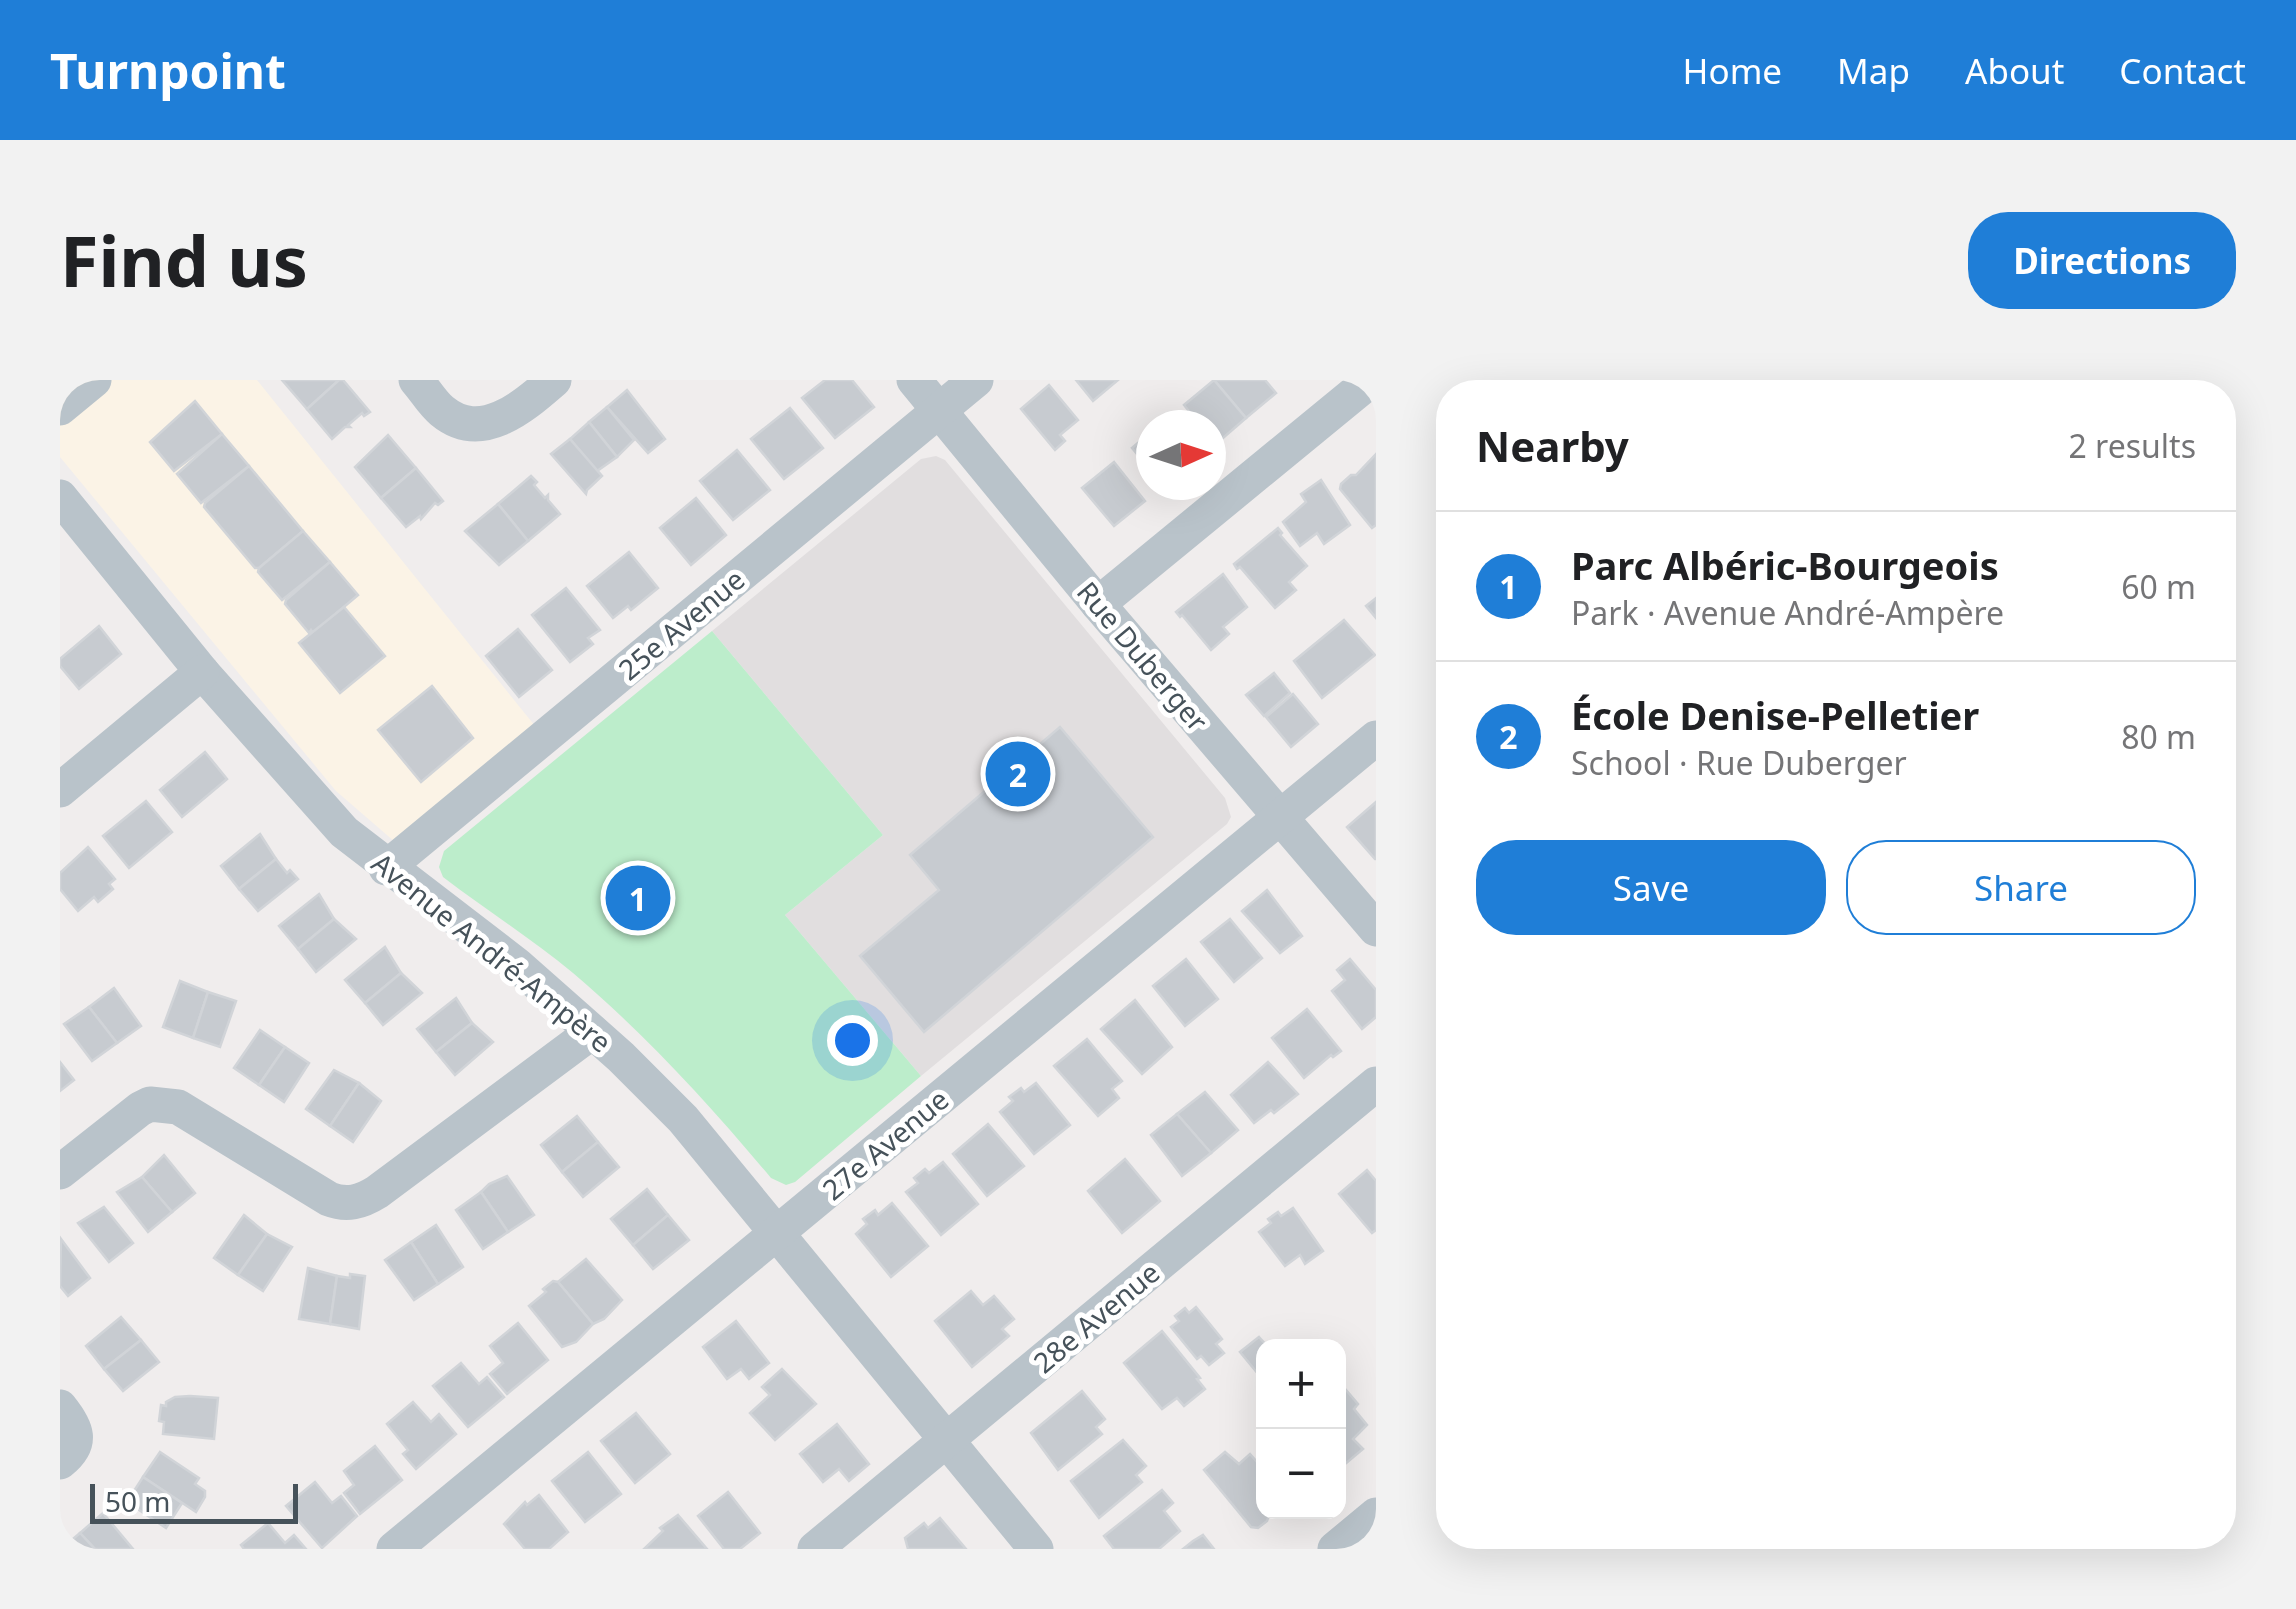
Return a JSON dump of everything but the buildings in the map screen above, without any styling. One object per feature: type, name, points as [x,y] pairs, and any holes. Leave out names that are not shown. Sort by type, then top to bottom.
[{"type":"street","points":[[60,408],[94,380]]},
{"type":"street","points":[[416,380],[440,410],[457,421],[479,424],[501,420],[522,408],[554,380]]},
{"type":"street","name":"Rue Duberger","points":[[914,380],[1098,604],[1376,928]]},
{"type":"street","name":"25e Avenue","points":[[386,868],[976,380]]},
{"type":"street","points":[[1098,604],[1372,380]]},
{"type":"street","name":"Avenue André-Ampère","points":[[60,498],[202,672],[344,832],[517,965],[682,1119],[1036,1549]]},
{"type":"street","points":[[60,790],[202,672]]},
{"type":"street","name":"27e Avenue","points":[[394,1549],[1376,738]]},
{"type":"street","points":[[60,1172],[140,1109],[163,1103],[192,1115],[329,1199],[340,1204],[353,1203],[377,1192],[592,1032]]},
{"type":"street","name":"28e Avenue","points":[[815,1549],[1376,1084]]},
{"type":"street","points":[[60,1406],[74,1424],[77,1440],[70,1454],[60,1462]]},
{"type":"street","points":[[1335,1549],[1376,1515]]},
{"type":"shaded area","points":[[60,380],[257,380],[535,726],[395,842],[336,791],[60,457]]},
{"type":"shaded area","points":[[936,456],[945,460],[1225,798],[1231,817],[921,1076],[785,915],[883,835],[712,631],[921,459]]},
{"type":"green space","points":[[712,631],[883,835],[785,915],[921,1076],[795,1182],[786,1185],[771,1178],[676,1071],[600,997],[541,948],[443,877],[439,867],[444,851]]},
{"type":"place","name":"École Denise-Pelletier","points":[[1018,774]]},
{"type":"place","name":"Parc Albéric-Bourgeois","points":[[638,898]]}]
